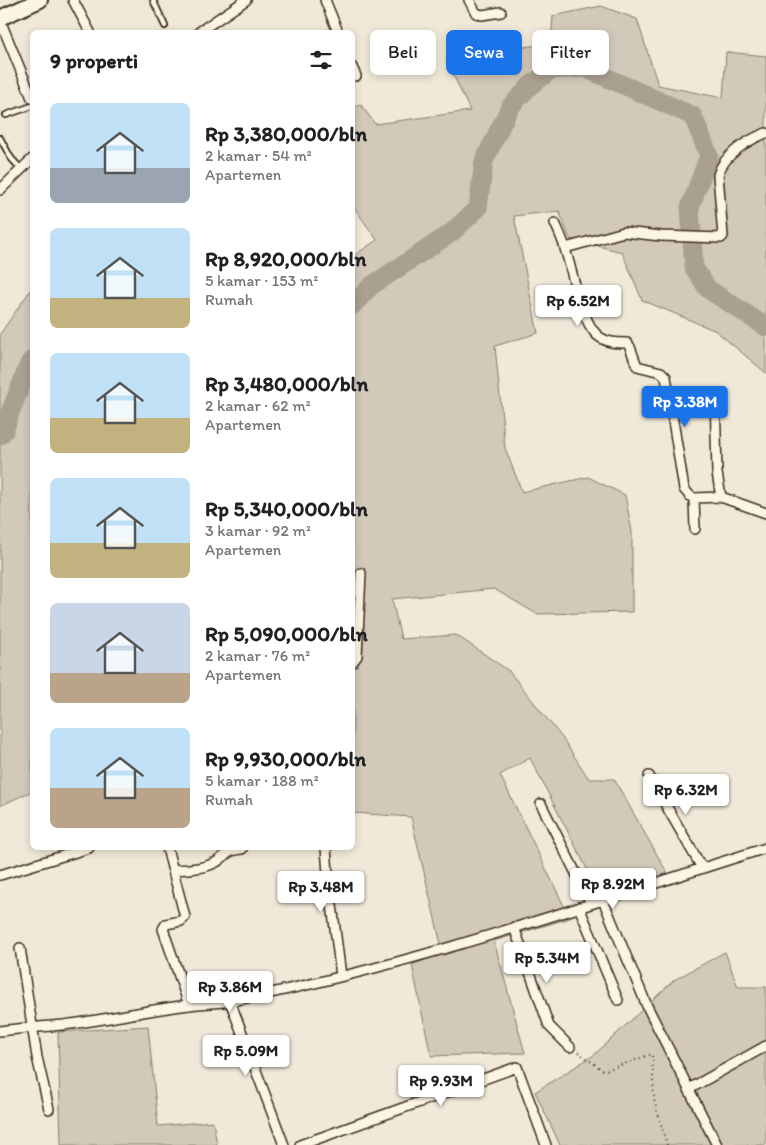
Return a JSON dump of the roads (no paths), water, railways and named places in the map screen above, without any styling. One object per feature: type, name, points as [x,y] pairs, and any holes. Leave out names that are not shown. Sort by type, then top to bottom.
[{"type":"main road","points":[[0,19],[40,0]]},
{"type":"street","points":[[73,0],[89,30]]},
{"type":"street","points":[[203,30],[246,0]]},
{"type":"street","points":[[325,0],[337,30]]},
{"type":"street","points":[[470,0],[476,13],[482,15],[501,12]]},
{"type":"street","points":[[0,19],[30,93]]},
{"type":"street","points":[[565,248],[624,232],[661,236],[718,238],[723,236],[719,168],[724,161],[745,143],[766,133]]},
{"type":"street","points":[[0,190],[30,162]]},
{"type":"street","points":[[555,223],[565,248],[585,314],[595,333],[602,339],[612,343],[627,343],[638,366],[661,372],[666,377],[684,489],[694,498],[721,497],[766,513]]},
{"type":"street","points":[[715,394],[717,473],[721,497]]},
{"type":"street","points":[[694,498],[695,529]]},
{"type":"street","points":[[355,659],[357,656],[361,573]]},
{"type":"street","points":[[649,776],[702,868]]},
{"type":"street","points":[[541,804],[591,903]]},
{"type":"street","points":[[0,1031],[32,1026],[63,1025],[189,1005],[230,1001],[341,976],[451,946],[766,848]]},
{"type":"street","points":[[0,875],[82,850]]},
{"type":"street","points":[[168,850],[185,917],[181,921],[166,924],[163,929],[189,1005]]},
{"type":"street","points":[[174,870],[210,865],[232,850]]},
{"type":"street","points":[[326,850],[341,976]]},
{"type":"street","points":[[603,900],[647,1006],[717,1145]]},
{"type":"street","points":[[579,907],[618,1000]]},
{"type":"street","points":[[514,927],[549,1026],[570,1047]]},
{"type":"street","points":[[20,948],[43,1089],[49,1110]]},
{"type":"street","points":[[230,1001],[284,1145]]},
{"type":"street","points":[[689,1089],[766,1046]]},
{"type":"street","points":[[300,1145],[517,1067],[546,1145]]},
{"type":"lane","points":[[153,0],[165,26]]},
{"type":"lane","points":[[6,115],[30,107]]},
{"type":"lane","points":[[0,138],[21,169]]},
{"type":"waterway","points":[[355,303],[371,286],[451,233],[478,208],[484,161],[510,107],[531,85],[551,70],[585,68],[693,116],[709,156],[690,207],[694,268],[708,289],[766,327]]},
{"type":"waterway","points":[[0,435],[4,431],[30,363]]}]
